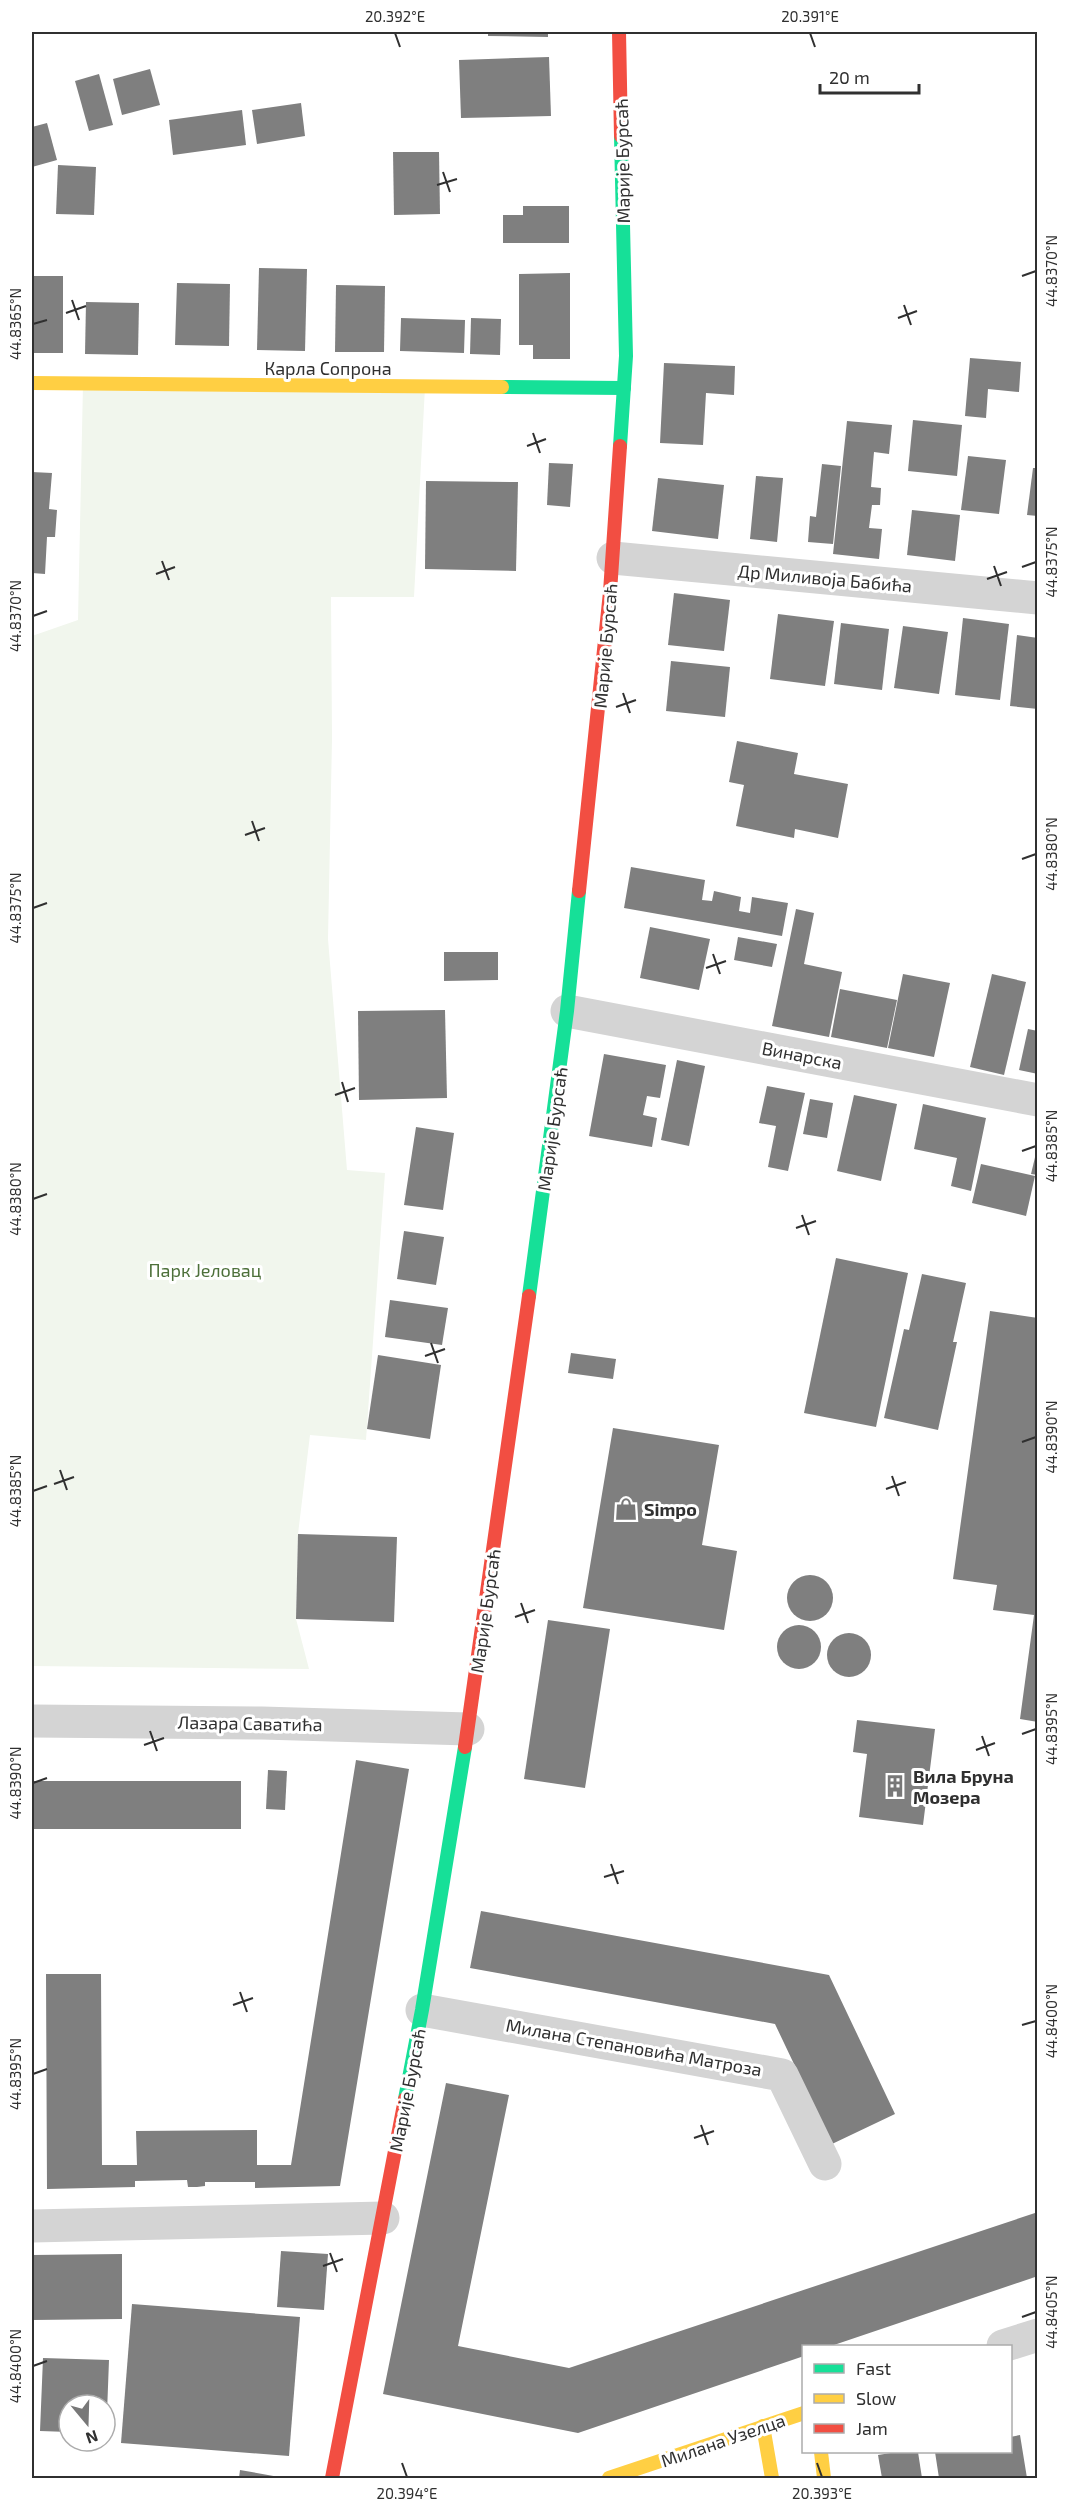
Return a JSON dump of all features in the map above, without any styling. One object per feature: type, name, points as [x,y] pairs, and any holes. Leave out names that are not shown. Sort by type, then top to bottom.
[{"type":"street","name":"Марије Бурсаћ","points":[[332,2478],[422,2010],[468,1729],[567,1011],[613,558],[626,356],[619,32]]},
{"type":"street","name":"Карла Сопрона","points":[[32,383],[624,388]]},
{"type":"street","name":"Др Миливоја Бабића","points":[[613,558],[1038,598]]},
{"type":"street","name":"Винарска","points":[[567,1011],[1038,1100]]},
{"type":"street","name":"Лазара Саватића","points":[[32,1721],[262,1723],[468,1729]]},
{"type":"street","name":"Милана Степановића Матроза","points":[[422,2010],[782,2075],[825,2164]]},
{"type":"street","points":[[32,2226],[383,2218]]},
{"type":"street","points":[[1006,2345],[1038,2335]]},
{"type":"street","name":"Милана Узелца","points":[[609,2478],[802,2414]]},
{"type":"street","points":[[763,2426],[772,2478]]},
{"type":"street","points":[[821,2453],[824,2478]]},
{"type":"green space","name":"Парк Јеловац","points":[[83,384],[425,387],[414,597],[331,597],[332,739],[328,939],[347,1170],[385,1173],[366,1440],[310,1435],[298,1534],[296,1619],[309,1669],[32,1666],[32,636],[78,620]]},
{"type":"building","points":[[488,32],[548,32],[548,37],[488,36]]},
{"type":"building","points":[[549,57],[551,116],[461,118],[459,60]]},
{"type":"building","points":[[150,69],[160,105],[122,115],[113,79]]},
{"type":"building","points":[[99,74],[113,125],[89,131],[75,81]]},
{"type":"building","points":[[301,103],[305,136],[257,144],[252,110]]},
{"type":"building","points":[[242,110],[246,145],[173,155],[169,120]]},
{"type":"building","points":[[47,123],[57,160],[32,167],[32,127]]},
{"type":"building","points":[[393,152],[439,152],[440,214],[394,215]]},
{"type":"building","points":[[58,165],[96,167],[94,215],[56,214]]},
{"type":"building","points":[[523,206],[569,206],[569,243],[503,243],[503,215],[523,215]]},
{"type":"building","points":[[259,268],[307,269],[305,351],[257,350]]},
{"type":"building","points":[[570,273],[570,359],[533,359],[533,345],[519,345],[519,274]]},
{"type":"building","points":[[32,276],[63,276],[63,353],[32,353]]},
{"type":"building","points":[[177,283],[230,284],[229,346],[175,345]]},
{"type":"building","points":[[336,285],[385,286],[384,352],[335,352]]},
{"type":"building","points":[[86,302],[139,303],[138,355],[85,354]]},
{"type":"building","points":[[401,318],[465,320],[464,353],[400,351]]},
{"type":"building","points":[[471,318],[501,319],[500,355],[470,354]]},
{"type":"building","points":[[970,358],[1021,362],[1019,392],[988,389],[986,418],[965,416]]},
{"type":"building","points":[[664,363],[735,366],[734,395],[706,393],[703,445],[660,443]]},
{"type":"building","points":[[913,420],[962,425],[957,476],[908,471]]},
{"type":"building","points":[[847,421],[892,425],[889,454],[874,452],[871,487],[881,488],[880,505],[872,505],[869,528],[882,529],[879,559],[833,554]]},
{"type":"building","points":[[968,456],[1006,460],[999,514],[961,510]]},
{"type":"building","points":[[549,463],[573,464],[570,507],[547,505]]},
{"type":"building","points":[[822,464],[841,466],[833,544],[808,542],[810,516],[816,517]]},
{"type":"building","points":[[1033,468],[1038,468],[1038,516],[1027,515]]},
{"type":"building","points":[[32,472],[52,473],[49,509],[57,510],[55,537],[47,537],[45,574],[32,573]]},
{"type":"building","points":[[756,476],[783,478],[777,542],[750,539]]},
{"type":"building","points":[[658,478],[724,485],[718,539],[652,531]]},
{"type":"building","points":[[426,481],[518,482],[516,571],[425,569]]},
{"type":"building","points":[[912,510],[960,515],[955,561],[907,555]]},
{"type":"building","points":[[674,593],[730,600],[724,651],[668,645]]},
{"type":"building","points":[[778,614],[834,621],[825,686],[770,679]]},
{"type":"building","points":[[963,618],[1009,624],[1000,700],[955,695]]},
{"type":"building","points":[[841,623],[889,629],[882,690],[834,684]]},
{"type":"building","points":[[903,626],[948,632],[939,694],[894,688]]},
{"type":"building","points":[[1017,635],[1038,638],[1038,709],[1010,706]]},
{"type":"building","points":[[671,661],[730,667],[725,717],[666,711]]},
{"type":"building","points":[[737,741],[798,753],[794,774],[848,784],[838,838],[795,829],[794,838],[736,826],[744,785],[729,782]]},
{"type":"building","points":[[631,867],[705,880],[702,900],[712,901],[714,891],[741,897],[739,911],[750,913],[752,897],[788,903],[782,936],[624,908]]},
{"type":"building","points":[[796,909],[814,913],[804,964],[842,972],[829,1037],[772,1026]]},
{"type":"building","points":[[650,927],[710,939],[699,990],[640,978]]},
{"type":"building","points":[[738,937],[777,944],[772,967],[734,960]]},
{"type":"building","points":[[444,952],[498,952],[498,980],[444,981]]},
{"type":"building","points":[[903,974],[950,983],[934,1057],[888,1048]]},
{"type":"building","points":[[992,974],[1026,982],[1004,1075],[970,1067]]},
{"type":"building","points":[[840,989],[897,1000],[887,1048],[831,1037]]},
{"type":"building","points":[[445,1010],[447,1098],[359,1100],[358,1011]]},
{"type":"building","points":[[1028,1029],[1038,1031],[1038,1074],[1019,1070]]},
{"type":"building","points":[[604,1054],[666,1065],[660,1098],[647,1096],[643,1115],[657,1118],[652,1147],[589,1136]]},
{"type":"building","points":[[677,1060],[705,1066],[689,1146],[661,1140]]},
{"type":"building","points":[[767,1086],[805,1093],[788,1171],[768,1167],[776,1126],[759,1123]]},
{"type":"building","points":[[854,1095],[897,1104],[881,1181],[837,1171]]},
{"type":"building","points":[[810,1099],[833,1103],[827,1138],[803,1134]]},
{"type":"building","points":[[923,1104],[986,1118],[971,1191],[951,1186],[957,1158],[914,1149]]},
{"type":"building","points":[[416,1127],[454,1133],[443,1210],[404,1205]]},
{"type":"building","points":[[1038,1149],[1038,1175],[1031,1174]]},
{"type":"building","points":[[981,1164],[1035,1176],[1026,1216],[972,1203]]},
{"type":"building","points":[[404,1231],[444,1237],[436,1285],[397,1279]]},
{"type":"building","points":[[836,1258],[908,1273],[876,1427],[804,1413]]},
{"type":"building","points":[[922,1274],[966,1283],[953,1342],[957,1342],[938,1430],[884,1418],[904,1329],[909,1330]]},
{"type":"building","points":[[390,1300],[448,1308],[442,1345],[385,1337]]},
{"type":"building","points":[[990,1311],[1038,1318],[1038,1722],[1020,1719],[1034,1615],[993,1610],[997,1585],[953,1579]]},
{"type":"building","points":[[571,1353],[616,1359],[613,1379],[568,1373]]},
{"type":"building","points":[[378,1355],[441,1365],[430,1439],[367,1429]]},
{"type":"building","points":[[613,1428],[719,1445],[702,1545],[737,1551],[724,1630],[583,1608]]},
{"type":"building","points":[[298,1534],[397,1537],[394,1622],[296,1619]]},
{"type":"building","points":[[810,1575],[819,1576],[826,1582],[832,1589],[832,1607],[826,1614],[819,1620],[810,1621],[801,1620],[794,1614],[788,1607],[787,1598],[788,1589],[794,1582],[801,1576]]},
{"type":"building","points":[[548,1620],[610,1629],[585,1788],[524,1779]]},
{"type":"building","points":[[799,1625],[808,1626],[815,1631],[820,1638],[820,1656],[815,1663],[808,1668],[799,1669],[790,1668],[783,1663],[778,1656],[777,1647],[778,1638],[783,1631],[790,1626]]},
{"type":"building","points":[[849,1633],[865,1639],[871,1655],[865,1671],[849,1677],[833,1671],[827,1655],[833,1639]]},
{"type":"building","name":"Вила Бруна Мозера","points":[[857,1720],[935,1729],[923,1825],[859,1817],[867,1754],[853,1752]]},
{"type":"building","points":[[356,1760],[409,1769],[340,2186],[255,2188],[255,2182],[205,2182],[205,2186],[188,2187],[187,2180],[135,2181],[135,2187],[47,2189],[46,1974],[101,1974],[102,2165],[137,2165],[136,2131],[257,2130],[257,2165],[291,2165]]},
{"type":"building","points":[[268,1770],[287,1771],[285,1810],[266,1809]]},
{"type":"building","points":[[32,1781],[241,1781],[241,1829],[32,1829]]},
{"type":"building","points":[[481,1911],[829,1975],[895,2114],[832,2144],[775,2024],[470,1968]]},
{"type":"building","points":[[446,2083],[509,2095],[458,2346],[569,2368],[1038,2212],[1038,2276],[834,2345],[802,2345],[802,2357],[578,2433],[383,2394]]},
{"type":"building","points":[[281,2251],[328,2254],[324,2310],[277,2307]]},
{"type":"building","points":[[122,2254],[122,2319],[32,2320],[32,2255]]},
{"type":"building","points":[[132,2304],[300,2317],[289,2456],[121,2443]]},
{"type":"building","points":[[43,2358],[109,2360],[108,2393],[57,2393],[57,2432],[40,2431]]},
{"type":"building","points":[[1020,2435],[1027,2478],[939,2478],[935,2453],[1012,2453],[1012,2437]]},
{"type":"building","points":[[918,2453],[922,2478],[882,2478],[878,2455]]},
{"type":"building","points":[[240,2470],[279,2477],[279,2478],[239,2478]]},
{"type":"traffic: fast","points":[[620,446],[626,356],[621,136]]},
{"type":"traffic: fast","points":[[502,387],[624,388]]},
{"type":"traffic: fast","points":[[529,1296],[567,1011],[579,891]]},
{"type":"traffic: fast","points":[[405,2099],[422,2010],[465,1747]]},
{"type":"traffic: slow","points":[[32,383],[502,387]]},
{"type":"traffic: slow","points":[[609,2478],[802,2414]]},
{"type":"traffic: slow","points":[[763,2426],[772,2478]]},
{"type":"traffic: slow","points":[[821,2453],[824,2478]]},
{"type":"traffic: jam","points":[[619,32],[621,136]]},
{"type":"traffic: jam","points":[[579,891],[610,592],[620,446]]},
{"type":"traffic: jam","points":[[465,1747],[529,1296]]},
{"type":"traffic: jam","points":[[332,2478],[405,2099]]},
{"type":"place","name":"Simpo","points":[[626,1509]]},
{"type":"place","name":"Вила Бруна Мозера","points":[[895,1786]]}]
